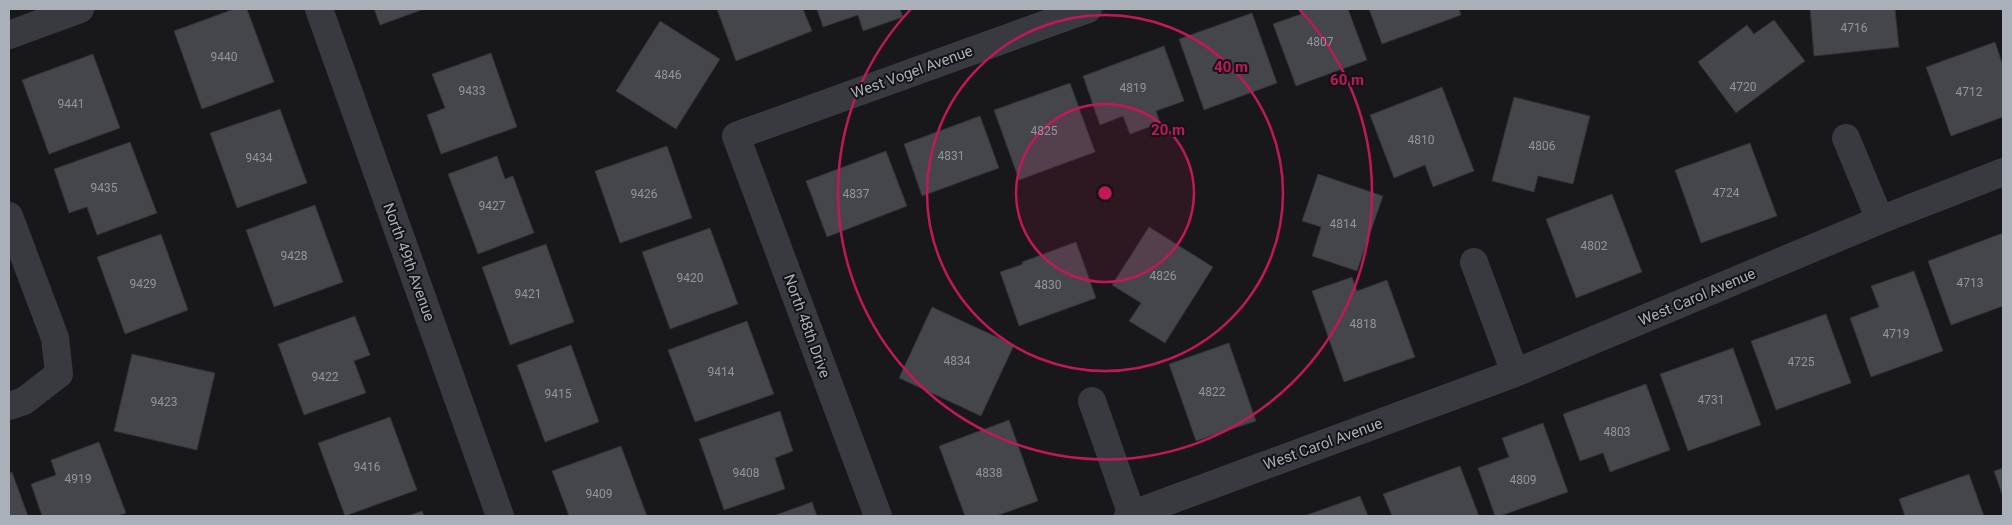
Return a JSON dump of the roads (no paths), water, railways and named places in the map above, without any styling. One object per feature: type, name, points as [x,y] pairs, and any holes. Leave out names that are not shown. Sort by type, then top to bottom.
[{"type":"street","points":[[9,35],[80,9]]},
{"type":"street","name":"North 49th Avenue","points":[[319,9],[500,516]]},
{"type":"street","name":"West Vogel Avenue","points":[[736,136],[1088,9]]},
{"type":"street","name":"North 48th Drive","points":[[736,136],[878,516]]},
{"type":"street","points":[[1846,138],[1880,220]]},
{"type":"street","name":"West Carol Avenue","points":[[1092,401],[1130,516],[1515,373],[1880,220],[2003,172]]},
{"type":"street","points":[[9,216],[55,338],[59,374],[24,401],[9,406]]},
{"type":"street","points":[[1474,262],[1515,373]]}]
